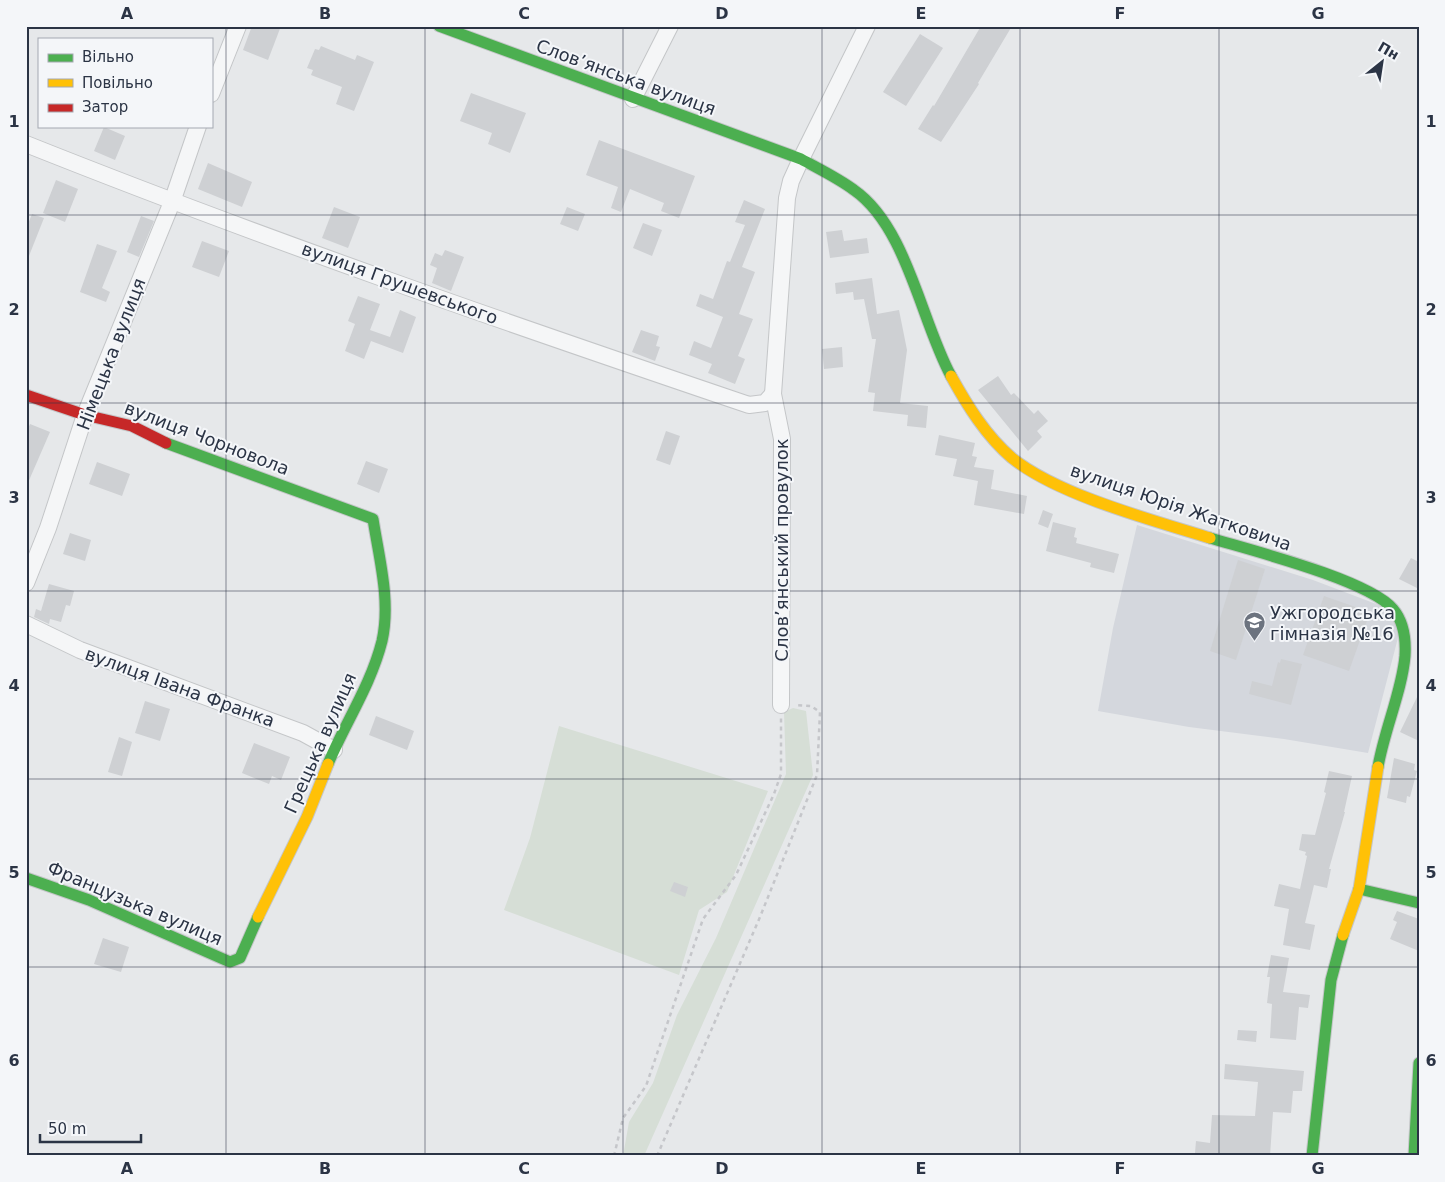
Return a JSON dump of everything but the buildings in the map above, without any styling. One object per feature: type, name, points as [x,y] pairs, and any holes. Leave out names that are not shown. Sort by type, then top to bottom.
[{"type":"street","points":[[212,91],[238,26]]},
{"type":"street","name":"Словʼянська вулиця","points":[[439,26],[800,159]]},
{"type":"street","points":[[633,99],[670,26]]},
{"type":"street","name":"Словʼянський провулок","points":[[782,705],[782,440],[773,394],[787,198],[791,181],[800,159],[867,26]]},
{"type":"street","name":"Німецька вулиця","points":[[26,583],[48,528],[85,416],[172,202],[197,128]]},
{"type":"street","name":"вулиця Грушевського","points":[[26,144],[172,202],[567,343],[749,405],[766,403],[773,394]]},
{"type":"street","name":"вулиця Юрія Жатковича","points":[[800,159],[855,190],[873,207],[898,246],[940,356],[955,384],[988,434],[1011,457],[1031,472],[1076,492],[1140,516],[1336,579],[1378,596],[1393,609],[1401,622],[1406,636],[1406,657],[1379,763],[1359,889],[1344,931],[1331,980],[1312,1156]]},
{"type":"street","name":"вулиця Чорновола","points":[[26,395],[85,416],[132,426],[169,444],[374,519]]},
{"type":"street","name":"Грецька вулиця","points":[[230,962],[240,958],[270,890],[307,817],[334,750],[366,686],[382,640],[385,594],[374,519]]},
{"type":"street","name":"вулиця Івана Франка","points":[[26,624],[80,650],[303,733],[334,750]]},
{"type":"street","name":"Французька вулиця","points":[[26,878],[89,900],[230,962]]},
{"type":"street","points":[[1359,889],[1416,902]]},
{"type":"street","points":[[1414,1156],[1419,1063]]},
{"type":"path","points":[[614,1156],[624,1118],[646,1086],[703,919],[736,875],[774,794],[781,774],[782,705],[811,706],[820,712],[817,775],[760,917],[657,1156]]},
{"type":"shaded area","name":"Ужгородська гімназія №16","points":[[1137,525],[1313,580],[1384,607],[1400,630],[1368,753],[1284,739],[1189,727],[1098,711],[1113,628]]},
{"type":"shaded area","points":[[793,708],[806,711],[813,775],[644,1156],[623,1156],[629,1122],[653,1083],[677,1015],[716,938],[786,774],[784,712]]},
{"type":"shaded area","points":[[559,726],[768,791],[727,892],[699,910],[679,975],[504,910],[530,838]]},
{"type":"traffic: fast","points":[[439,26],[801,159],[854,190],[872,206],[887,227],[900,251],[940,354],[951,376]]},
{"type":"traffic: fast","points":[[166,443],[373,519],[385,595],[382,641],[365,688],[328,764]]},
{"type":"traffic: fast","points":[[1210,538],[1308,567],[1360,587],[1380,598],[1397,614],[1404,631],[1405,656],[1400,683],[1378,767]]},
{"type":"traffic: fast","points":[[26,878],[89,900],[230,962],[240,958],[258,917]]},
{"type":"traffic: fast","points":[[1359,889],[1419,903]]},
{"type":"traffic: fast","points":[[1312,1156],[1331,980],[1343,935]]},
{"type":"traffic: fast","points":[[1414,1156],[1419,1063]]},
{"type":"traffic: slow","points":[[951,376],[970,409],[985,430],[1012,458],[1031,471],[1054,484],[1106,505],[1210,538]]},
{"type":"traffic: slow","points":[[258,917],[307,817],[328,764]]},
{"type":"traffic: slow","points":[[1343,935],[1359,889],[1378,767]]},
{"type":"traffic: jam","points":[[26,395],[85,415],[132,426],[166,443]]},
{"type":"place","name":"Ужгородська гімназія №16","points":[[1254,641]]}]
